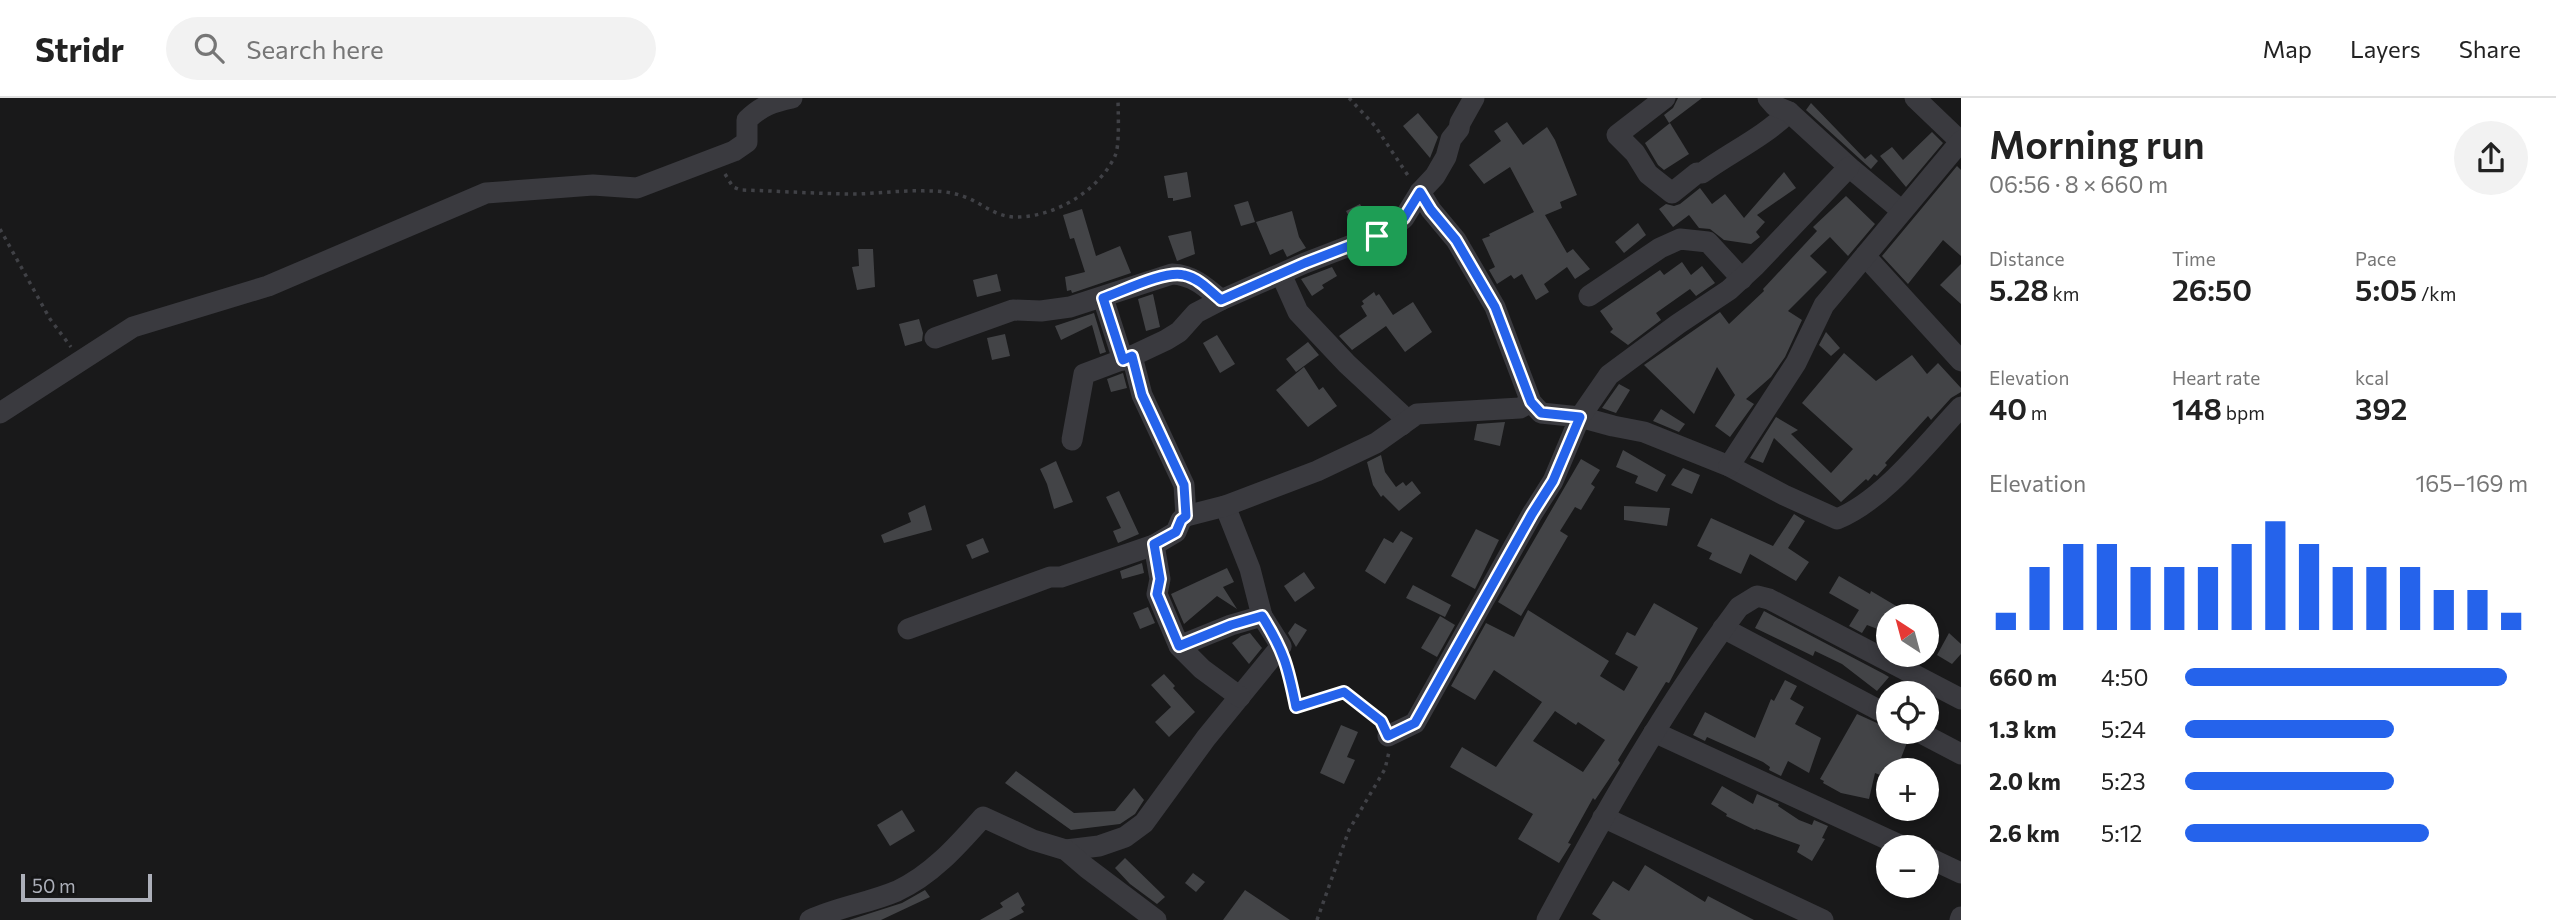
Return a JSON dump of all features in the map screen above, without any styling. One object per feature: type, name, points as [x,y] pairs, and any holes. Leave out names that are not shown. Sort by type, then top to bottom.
[{"type":"street","points":[[0,413],[133,327],[268,286],[486,193],[593,185],[637,188],[734,151],[747,142],[747,120],[757,110],[792,98]]},
{"type":"street","points":[[1072,440],[1084,374],[1128,358],[1179,332],[1196,313],[1221,300],[1388,231],[1404,218],[1446,157],[1451,139],[1459,130],[1460,122],[1474,98]]},
{"type":"street","points":[[1665,98],[1617,135],[1635,153],[1648,174],[1672,193],[1697,173],[1702,173],[1733,151],[1756,140],[1789,112]]},
{"type":"street","points":[[1768,98],[1774,106],[1789,112],[1902,211]]},
{"type":"street","points":[[1729,466],[1796,363],[1824,304],[1961,141],[1915,98]]},
{"type":"street","points":[[1388,736],[1415,723],[1553,481],[1580,417],[1609,375],[1742,279],[1849,167]]},
{"type":"street","points":[[1420,192],[1456,240],[1495,307],[1531,402],[1541,413],[1580,417],[1644,432],[1729,466],[1837,519],[1855,511],[1878,494],[1961,407]]},
{"type":"street","points":[[1589,296],[1660,248],[1681,239],[1708,242],[1742,279]]},
{"type":"street","points":[[1865,256],[1961,361]]},
{"type":"street","points":[[935,338],[1013,310],[1041,312],[1070,307],[1172,274],[1185,275],[1201,283],[1221,300]]},
{"type":"street","points":[[1281,274],[1298,312],[1346,364],[1402,415],[1402,425]]},
{"type":"street","points":[[1103,298],[1142,395],[1184,485],[1186,516]]},
{"type":"street","points":[[908,629],[1050,577],[1061,578],[1154,544],[1176,532],[1181,520],[1186,516],[1225,506],[1317,471],[1376,443],[1417,414],[1520,408],[1531,402]]},
{"type":"street","points":[[1066,850],[1099,845],[1125,837],[1144,823],[1194,754],[1281,646],[1262,616],[1250,569],[1225,506]]},
{"type":"street","points":[[1154,544],[1160,579],[1157,594],[1179,646],[1202,669],[1240,697]]},
{"type":"street","points":[[1546,920],[1654,732],[1723,628],[1739,607],[1757,596],[1769,599],[1961,699]]},
{"type":"street","points":[[1179,646],[1262,616]]},
{"type":"street","points":[[1723,628],[1876,709]]},
{"type":"street","points":[[1654,732],[1878,835]]},
{"type":"street","points":[[1939,742],[1961,754]]},
{"type":"street","points":[[810,920],[897,891],[922,877],[950,853],[983,817],[1033,840],[1066,850],[1156,920]]},
{"type":"street","points":[[1603,817],[1823,920]]},
{"type":"street","points":[[1939,863],[1961,873]]},
{"type":"path","points":[[714,158],[733,187],[741,190],[859,194],[951,192],[993,212],[1013,217],[1037,215],[1061,207],[1086,191],[1104,172],[1116,154],[1118,98]]},
{"type":"path","points":[[1349,98],[1375,126],[1420,192]]},
{"type":"path","points":[[0,229],[50,319],[82,361]]},
{"type":"path","points":[[1281,646],[1296,707],[1344,692],[1381,721],[1388,736],[1389,754],[1385,769],[1349,830],[1317,920]]},
{"type":"building","points":[[1678,98],[1702,98],[1669,123],[1664,115],[1673,108]]},
{"type":"building","points":[[1811,103],[1865,159],[1871,154],[1878,161],[1871,169],[1806,110]]},
{"type":"building","points":[[1418,113],[1438,137],[1430,158],[1403,126]]},
{"type":"building","points":[[1507,122],[1523,145],[1547,127],[1555,140],[1577,195],[1560,202],[1562,208],[1545,215],[1567,253],[1573,249],[1590,269],[1575,279],[1567,267],[1544,284],[1549,292],[1536,300],[1522,274],[1514,279],[1511,275],[1497,284],[1489,270],[1495,267],[1482,239],[1534,212],[1510,167],[1484,184],[1469,165],[1501,141],[1494,131]]},
{"type":"building","points":[[1670,123],[1689,154],[1664,170],[1645,143]]},
{"type":"building","points":[[1932,132],[1943,143],[1906,187],[1880,156],[1892,147],[1903,160]]},
{"type":"building","points":[[1957,166],[1961,170],[1961,256],[1943,240],[1908,284],[1882,256]]},
{"type":"building","points":[[1187,172],[1191,197],[1173,201],[1173,198],[1168,198],[1164,176]]},
{"type":"building","points":[[1784,172],[1796,188],[1757,215],[1765,222],[1756,232],[1760,237],[1751,244],[1724,240],[1710,229],[1699,228],[1689,215],[1673,227],[1659,209],[1666,204],[1680,204],[1700,188],[1712,204],[1725,194],[1744,218]]},
{"type":"building","points":[[1846,196],[1875,224],[1848,256],[1830,237],[1810,256],[1827,272],[1788,311],[1802,320],[1785,357],[1771,377],[1746,399],[1754,404],[1730,437],[1715,426],[1735,395],[1717,367],[1694,414],[1644,365],[1720,312],[1729,324],[1764,291],[1817,231],[1813,227]]},
{"type":"building","points":[[1248,201],[1255,222],[1241,226],[1234,205]]},
{"type":"building","points":[[1360,204],[1368,219],[1354,226],[1346,211]]},
{"type":"building","points":[[1082,209],[1096,256],[1120,246],[1131,273],[1072,293],[1071,290],[1067,291],[1065,277],[1085,272],[1074,238],[1070,239],[1063,215]]},
{"type":"building","points":[[1292,211],[1299,237],[1306,248],[1287,257],[1283,249],[1270,255],[1256,222]]},
{"type":"building","points":[[1638,223],[1646,235],[1624,253],[1615,242]]},
{"type":"building","points":[[1191,231],[1195,254],[1177,261],[1168,236]]},
{"type":"building","points":[[858,249],[873,249],[875,287],[857,290],[852,267],[859,266]]},
{"type":"building","points":[[1682,262],[1691,275],[1702,266],[1715,283],[1696,296],[1690,289],[1656,313],[1661,320],[1628,345],[1610,332],[1613,329],[1600,311],[1660,270],[1664,275]]},
{"type":"building","points":[[1961,264],[1961,304],[1940,285]]},
{"type":"building","points":[[1332,267],[1337,276],[1322,285],[1324,288],[1312,296],[1301,279]]},
{"type":"building","points":[[997,274],[1001,291],[977,297],[973,280]]},
{"type":"building","points":[[1374,292],[1376,296],[1379,294],[1393,315],[1413,302],[1432,332],[1405,352],[1386,326],[1352,350],[1339,336],[1367,316],[1361,306],[1364,304],[1362,301]]},
{"type":"building","points":[[1153,294],[1160,327],[1146,331],[1138,299]]},
{"type":"building","points":[[1094,313],[1106,352],[1100,354],[1092,325],[1061,340],[1055,326]]},
{"type":"building","points":[[919,319],[922,341],[905,346],[899,324]]},
{"type":"building","points":[[1826,332],[1840,348],[1831,356],[1819,345]]},
{"type":"building","points":[[1005,334],[1010,356],[992,360],[987,338]]},
{"type":"building","points":[[1217,335],[1235,364],[1220,373],[1203,343]]},
{"type":"building","points":[[1308,342],[1319,355],[1296,372],[1286,359]]},
{"type":"building","points":[[1844,353],[1876,381],[1912,355],[1927,374],[1938,363],[1961,388],[1961,392],[1951,398],[1931,420],[1928,416],[1885,463],[1887,465],[1877,476],[1874,474],[1868,481],[1866,479],[1841,502],[1774,438],[1763,463],[1750,458],[1776,417],[1798,430],[1791,434],[1831,473],[1853,449],[1802,403]]},
{"type":"building","points":[[1304,367],[1319,390],[1323,387],[1337,406],[1308,427],[1276,390]]},
{"type":"building","points":[[1123,373],[1127,388],[1111,392],[1107,379]]},
{"type":"building","points":[[1619,384],[1630,390],[1616,413],[1602,408]]},
{"type":"building","points":[[1661,409],[1685,424],[1679,432],[1653,421]]},
{"type":"building","points":[[1505,422],[1500,446],[1474,440],[1477,424]]},
{"type":"building","points":[[1623,450],[1666,475],[1657,492],[1635,483],[1638,476],[1616,467]]},
{"type":"building","points":[[1381,455],[1385,472],[1396,487],[1403,482],[1406,486],[1412,481],[1421,493],[1399,511],[1383,495],[1381,497],[1373,485],[1367,462]]},
{"type":"building","points":[[1581,459],[1600,470],[1591,484],[1595,487],[1581,510],[1575,507],[1560,531],[1568,536],[1521,616],[1498,602]]},
{"type":"building","points":[[1056,461],[1073,502],[1054,509],[1040,469]]},
{"type":"building","points":[[1683,468],[1700,475],[1692,494],[1671,485]]},
{"type":"building","points":[[1119,491],[1139,534],[1118,543],[1113,531],[1121,528],[1106,497]]},
{"type":"building","points":[[925,505],[932,530],[884,543],[881,535],[911,522],[908,513]]},
{"type":"building","points":[[1624,506],[1670,508],[1667,526],[1624,520]]},
{"type":"building","points":[[1794,514],[1805,521],[1788,548],[1809,562],[1796,581],[1750,554],[1741,574],[1709,559],[1712,553],[1697,546],[1711,518],[1773,546]]},
{"type":"building","points":[[1476,529],[1499,540],[1475,589],[1451,576]]},
{"type":"building","points":[[1401,531],[1413,538],[1385,584],[1365,571],[1384,538],[1393,543]]},
{"type":"building","points":[[983,538],[989,552],[972,559],[966,545]]},
{"type":"building","points":[[1142,563],[1144,573],[1122,579],[1120,571]]},
{"type":"building","points":[[1227,568],[1234,582],[1223,587],[1237,609],[1217,596],[1184,624],[1171,594]]},
{"type":"building","points":[[1304,572],[1315,588],[1295,602],[1284,586]]},
{"type":"building","points":[[1839,576],[1893,604],[1876,604],[1876,628],[1867,625],[1862,633],[1849,626],[1859,610],[1829,593]]},
{"type":"building","points":[[1413,585],[1451,605],[1445,617],[1406,598]]},
{"type":"building","points":[[1654,603],[1698,628],[1669,683],[1666,682],[1618,760],[1620,763],[1595,800],[1593,798],[1559,863],[1518,839],[1533,814],[1450,767],[1462,747],[1496,767],[1542,702],[1494,670],[1475,700],[1451,686],[1486,623],[1514,637],[1528,610],[1609,661],[1600,676],[1624,691],[1638,667],[1615,654],[1627,632],[1635,636]],"holes":[[[1555,711],[1576,725],[1578,722],[1605,740],[1583,772],[1533,741]]]},
{"type":"building","points":[[1148,607],[1155,623],[1140,629],[1133,613]]},
{"type":"building","points":[[1764,611],[1889,677],[1886,681],[1876,681],[1876,690],[1842,664],[1815,651],[1813,656],[1755,628]]},
{"type":"building","points":[[1440,616],[1455,625],[1437,657],[1421,648]]},
{"type":"building","points":[[1295,623],[1307,630],[1296,647],[1288,633]]},
{"type":"building","points":[[1250,633],[1262,648],[1249,664],[1232,643]]},
{"type":"building","points":[[1949,633],[1961,644],[1961,654],[1952,664],[1939,656]]},
{"type":"building","points":[[1164,674],[1195,712],[1169,737],[1155,722],[1171,707],[1151,685]]},
{"type":"building","points":[[1785,680],[1797,686],[1790,699],[1804,707],[1795,724],[1821,738],[1809,773],[1788,761],[1781,776],[1769,770],[1770,767],[1763,762],[1707,737],[1705,741],[1693,735],[1705,712],[1755,738],[1771,699],[1774,701]]},
{"type":"building","points":[[1857,714],[1876,723],[1876,744],[1906,744],[1901,758],[1876,758],[1876,773],[1869,799],[1841,793],[1820,779]]},
{"type":"building","points":[[1341,725],[1358,732],[1347,757],[1355,760],[1344,784],[1320,773]]},
{"type":"building","points":[[1016,771],[1074,813],[1115,811],[1134,788],[1144,800],[1135,814],[1120,824],[1071,830],[1005,783]]},
{"type":"building","points":[[1722,786],[1753,804],[1757,794],[1779,804],[1778,806],[1799,820],[1812,825],[1814,820],[1828,826],[1822,838],[1825,839],[1812,861],[1797,852],[1800,845],[1755,830],[1726,816],[1727,814],[1711,804]]},
{"type":"building","points":[[902,810],[915,831],[890,846],[877,825]]},
{"type":"building","points":[[1125,858],[1165,897],[1157,904],[1130,884],[1115,868]]},
{"type":"building","points":[[1645,865],[1705,902],[1708,896],[1754,920],[1601,920],[1592,914],[1613,881],[1629,891]]},
{"type":"building","points":[[1193,873],[1205,882],[1196,892],[1185,883]]},
{"type":"building","points":[[925,890],[930,897],[881,920],[849,920],[902,903]]},
{"type":"building","points":[[1245,890],[1290,920],[1223,920]]},
{"type":"building","points":[[1018,892],[1025,905],[1021,908],[1024,912],[1009,920],[980,920],[1003,907],[1000,903]]},
{"type":"route","points":[[1420,192],[1456,240],[1495,307],[1531,402],[1541,413],[1580,417],[1553,481],[1415,723],[1388,736],[1381,721],[1344,692],[1296,707],[1281,646],[1262,616],[1179,646],[1157,594],[1160,579],[1154,544],[1176,532],[1181,520],[1186,516],[1184,485],[1142,395],[1132,356],[1123,360],[1103,298],[1172,274],[1185,275],[1201,283],[1221,300],[1305,263],[1377,236],[1404,218],[1420,192]]}]
